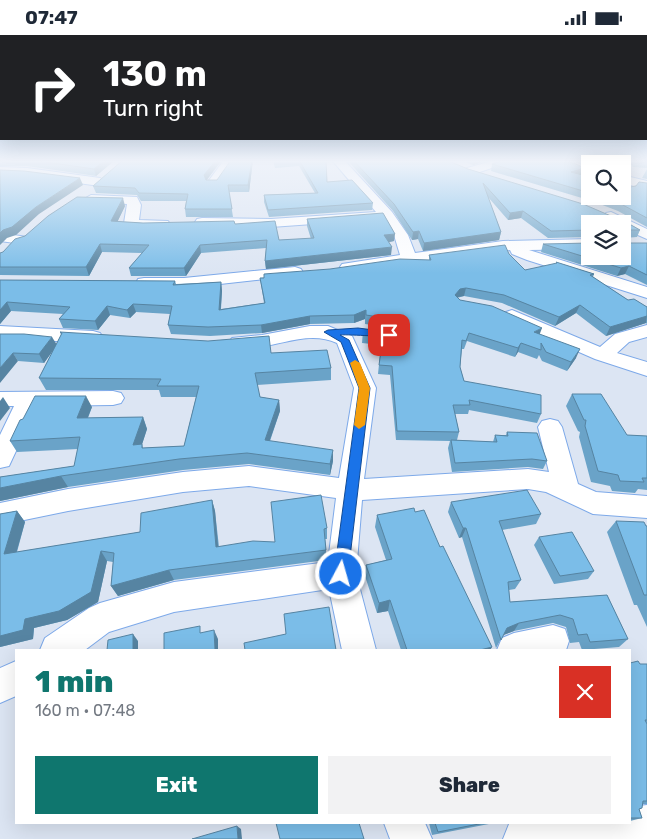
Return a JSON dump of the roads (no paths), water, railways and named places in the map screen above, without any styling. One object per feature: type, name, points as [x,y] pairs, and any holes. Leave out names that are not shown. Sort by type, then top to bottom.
[{"type":"street","points":[[76,198],[132,200],[134,205],[131,223],[145,225],[271,223],[387,215]]},
{"type":"street","points":[[371,198],[387,215],[401,235],[408,257]]},
{"type":"street","points":[[595,209],[639,229],[647,235]]},
{"type":"street","points":[[3,243],[22,240],[34,229]]},
{"type":"street","points":[[631,244],[647,243]]},
{"type":"street","points":[[330,270],[408,257],[503,246],[581,244]]},
{"type":"street","points":[[503,246],[537,259],[600,276],[647,293]]},
{"type":"street","points":[[129,283],[184,283],[312,271]]},
{"type":"street","points":[[495,309],[602,355],[647,369]]},
{"type":"street","points":[[218,343],[262,341],[310,332],[358,331]]},
{"type":"street","points":[[602,355],[622,338],[647,331]]},
{"type":"street","points":[[0,332],[117,338]]},
{"type":"street","points":[[328,332],[344,340],[365,388],[350,490],[341,574],[359,649]]},
{"type":"street","points":[[0,399],[113,398]]},
{"type":"street","points":[[0,459],[29,399]]},
{"type":"street","points":[[550,427],[567,491]]},
{"type":"street","points":[[0,514],[68,500],[184,482],[248,476],[350,490],[528,479],[551,483],[593,503],[647,507]]},
{"type":"street","points":[[58,649],[100,619],[174,597],[341,574]]},
{"type":"street","points":[[518,649],[553,641]]},
{"type":"street","points":[[0,686],[15,678]]},
{"type":"street","points":[[405,824],[412,839]]},
{"type":"street","points":[[524,839],[647,826]]}]
